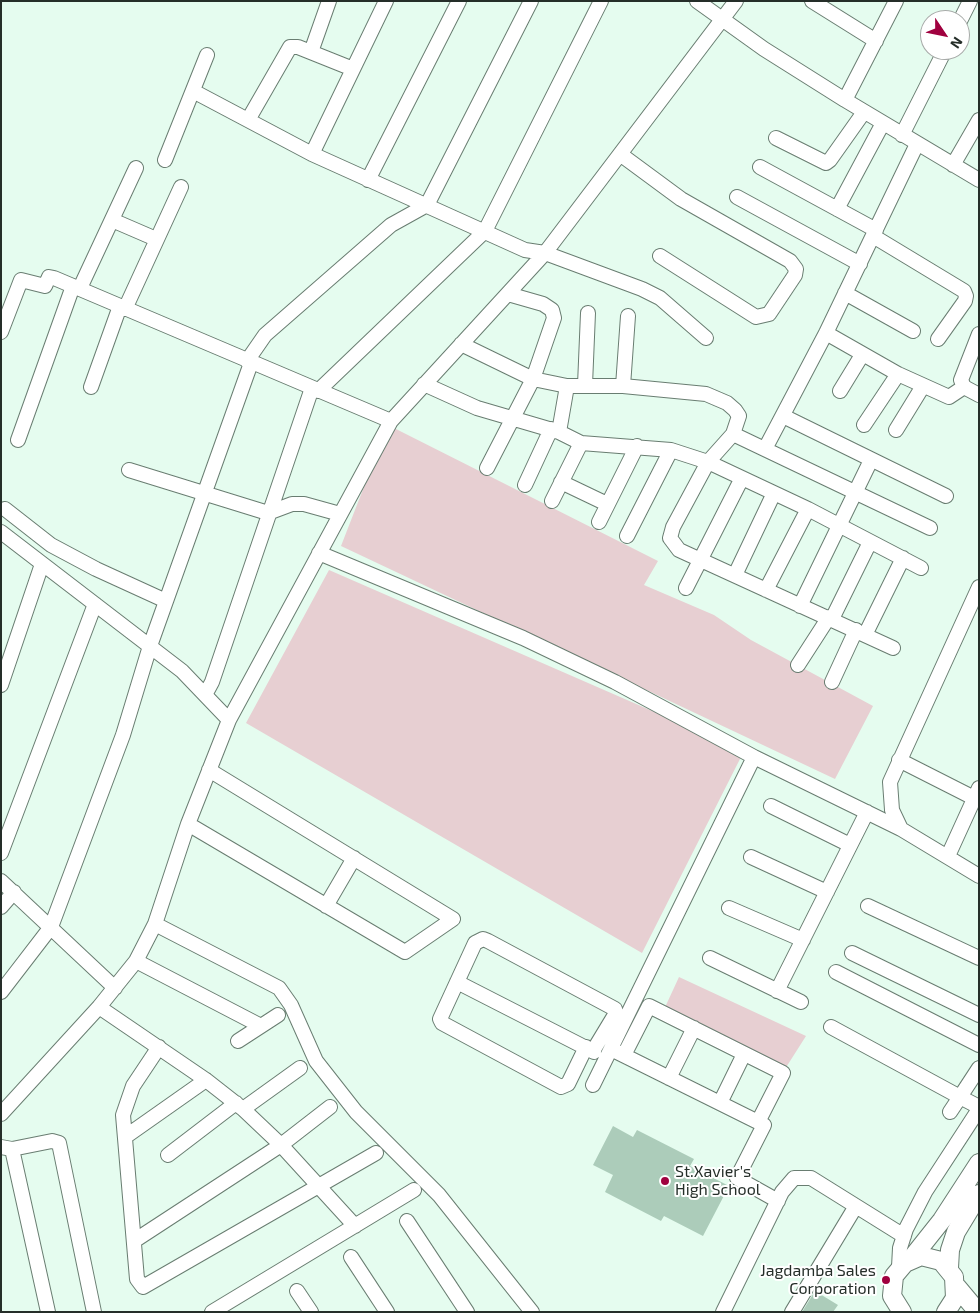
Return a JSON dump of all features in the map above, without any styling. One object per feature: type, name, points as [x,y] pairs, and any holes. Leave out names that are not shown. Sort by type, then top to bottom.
[{"type":"main road","points":[[882,1312],[892,1285],[905,1263],[942,1220],[979,1163]]},
{"type":"main road","points":[[949,1268],[950,1250],[956,1232],[979,1194]]},
{"type":"main road","points":[[905,1263],[932,1257],[949,1268],[954,1277],[956,1287],[955,1298],[946,1312]]},
{"type":"main road","points":[[892,1285],[892,1296],[902,1312]]},
{"type":"main road","points":[[956,1287],[978,1312]]},
{"type":"street","points":[[311,52],[329,1]]},
{"type":"street","points":[[312,154],[386,1]]},
{"type":"street","points":[[368,180],[459,1]]},
{"type":"street","points":[[1,992],[51,928],[123,735],[150,646],[249,362],[266,335],[391,225],[427,204],[530,1]]},
{"type":"street","points":[[205,695],[212,682],[268,513],[315,389],[485,232],[601,1]]},
{"type":"street","points":[[697,1],[722,20],[845,100],[979,180]]},
{"type":"street","points":[[1,1114],[99,1007],[136,961],[155,924],[188,824],[229,720],[391,421],[545,253],[736,1]]},
{"type":"street","points":[[812,1],[876,41]]},
{"type":"street","points":[[845,100],[876,41],[892,3]]},
{"type":"street","points":[[248,120],[285,52],[290,47],[311,52],[353,69]]},
{"type":"street","points":[[165,160],[207,54]]},
{"type":"street","points":[[902,135],[940,60]]},
{"type":"street","points":[[193,91],[312,154],[368,180],[427,204],[524,250],[545,253],[642,289],[660,298],[706,338]]},
{"type":"street","points":[[776,138],[826,162],[830,160],[864,112]]},
{"type":"street","points":[[953,166],[979,120]]},
{"type":"street","points":[[837,209],[883,123]]},
{"type":"street","points":[[766,447],[826,333],[917,144]]},
{"type":"street","points":[[620,154],[681,199],[790,261],[796,270],[795,275],[769,314],[756,317],[660,256]]},
{"type":"street","points":[[760,167],[837,209],[964,291],[965,301],[938,339]]},
{"type":"street","points":[[18,440],[77,287],[112,220],[136,168]]},
{"type":"street","points":[[91,387],[123,307],[181,187]]},
{"type":"street","points":[[737,197],[860,264]]},
{"type":"street","points":[[112,220],[156,240]]},
{"type":"street","points":[[1,332],[21,280],[45,286],[49,277],[77,287],[391,421]]},
{"type":"street","points":[[845,293],[913,331]]},
{"type":"street","points":[[487,468],[533,378],[554,318],[552,310],[543,304],[508,294]]},
{"type":"street","points":[[585,385],[588,313]]},
{"type":"street","points":[[623,386],[628,316]]},
{"type":"street","points":[[826,333],[898,374],[948,397],[964,387]]},
{"type":"street","points":[[979,334],[961,380],[964,387],[979,395]]},
{"type":"street","points":[[461,344],[533,378],[567,386],[623,386],[706,394],[727,403],[739,416],[733,434],[708,462],[673,527],[670,538],[679,550],[893,648]]},
{"type":"street","points":[[840,391],[862,354]]},
{"type":"street","points":[[864,425],[898,374]]},
{"type":"street","points":[[424,384],[477,408],[555,430],[581,443],[670,450],[708,462],[808,509],[921,568]]},
{"type":"street","points":[[525,485],[555,430],[567,386]]},
{"type":"street","points":[[896,430],[923,386]]},
{"type":"street","points":[[783,416],[946,496]]},
{"type":"street","points":[[733,434],[766,447],[930,528]]},
{"type":"street","points":[[552,501],[581,443]]},
{"type":"street","points":[[599,522],[637,446]]},
{"type":"street","points":[[627,536],[670,450]]},
{"type":"street","points":[[800,606],[871,460]]},
{"type":"street","points":[[130,470],[268,513],[283,506],[304,504],[340,514]]},
{"type":"street","points":[[686,588],[742,478]]},
{"type":"street","points":[[561,482],[607,504]]},
{"type":"street","points":[[734,574],[774,493]]},
{"type":"street","points":[[5,509],[51,545],[96,569],[166,601]]},
{"type":"street","points":[[766,590],[808,509]]},
{"type":"street","points":[[1,532],[182,671],[229,720]]},
{"type":"street","points":[[798,665],[830,618],[870,542]]},
{"type":"street","points":[[319,553],[523,638],[615,682],[754,757],[901,829],[978,875]]},
{"type":"street","points":[[832,682],[902,558]]},
{"type":"street","points":[[1,685],[42,564]]},
{"type":"street","points":[[901,829],[892,810],[889,791],[890,782],[979,587]]},
{"type":"street","points":[[1,853],[95,604]]},
{"type":"street","points":[[593,1085],[754,757]]},
{"type":"street","points":[[899,760],[977,793],[948,856]]},
{"type":"street","points":[[188,824],[405,952],[453,919],[210,770]]},
{"type":"street","points":[[771,806],[850,845]]},
{"type":"street","points":[[777,991],[866,812]]},
{"type":"street","points":[[326,906],[354,858]]},
{"type":"street","points":[[751,858],[826,892]]},
{"type":"street","points":[[1,881],[115,988]]},
{"type":"street","points":[[1,907],[14,892]]},
{"type":"street","points":[[868,906],[979,958]]},
{"type":"street","points":[[729,908],[803,940]]},
{"type":"street","points":[[155,924],[278,988],[291,1005],[316,1061],[356,1112],[439,1194],[532,1312]]},
{"type":"street","points":[[483,939],[615,1009],[616,1013],[568,1084],[558,1086],[442,1023],[440,1019],[457,982],[474,943],[483,939]]},
{"type":"street","points":[[852,954],[979,1015]]},
{"type":"street","points":[[710,958],[802,1002]]},
{"type":"street","points":[[136,961],[261,1026]]},
{"type":"street","points":[[836,972],[979,1045]]},
{"type":"street","points":[[457,982],[590,1049],[624,1056],[764,1125],[736,1178],[778,1201]]},
{"type":"street","points":[[624,1056],[649,1006],[694,1028],[783,1073],[758,1122]]},
{"type":"street","points":[[99,1007],[206,1080],[240,1106],[281,1145],[355,1226]]},
{"type":"street","points":[[238,1041],[278,1015]]},
{"type":"street","points":[[832,1027],[979,1108],[926,1192],[904,1236],[900,1248],[905,1263]]},
{"type":"street","points":[[669,1078],[694,1028]]},
{"type":"street","points":[[158,1047],[126,1101],[122,1115],[137,1279],[143,1287],[320,1187],[376,1153]]},
{"type":"street","points":[[720,1103],[744,1054]]},
{"type":"street","points":[[168,1155],[300,1068]]},
{"type":"street","points":[[950,1112],[979,1068]]},
{"type":"street","points":[[124,1137],[206,1080]]},
{"type":"street","points":[[134,1241],[281,1145],[330,1107]]},
{"type":"street","points":[[48,1312],[6,1148],[52,1141],[59,1143],[94,1312]]},
{"type":"street","points":[[723,1312],[787,1184],[794,1178],[811,1178],[904,1236]]},
{"type":"street","points":[[212,1312],[414,1190]]},
{"type":"street","points":[[792,1312],[856,1206]]},
{"type":"street","points":[[407,1221],[467,1312]]},
{"type":"street","points":[[351,1257],[387,1312]]},
{"type":"street","points":[[297,1291],[311,1312]]},
{"type":"shaded area","points":[[388,425],[658,561],[644,585],[714,615],[751,640],[873,706],[835,779],[341,546]]},
{"type":"shaded area","points":[[329,570],[744,751],[642,953],[246,723]]},
{"type":"shaded area","points":[[679,977],[806,1036],[785,1069],[661,1016]]},
{"type":"building","name":"St.Xavier's High School","points":[[613,1126],[633,1137],[637,1130],[694,1159],[690,1166],[729,1186],[703,1236],[664,1216],[661,1221],[605,1192],[613,1175],[593,1165]]},
{"type":"building","points":[[815,1291],[838,1305],[833,1312],[802,1312]]},
{"type":"place","name":"St.Xavier's High School","points":[[665,1181]]},
{"type":"place","name":"Jagdamba Sales Corporation","points":[[886,1280]]}]
